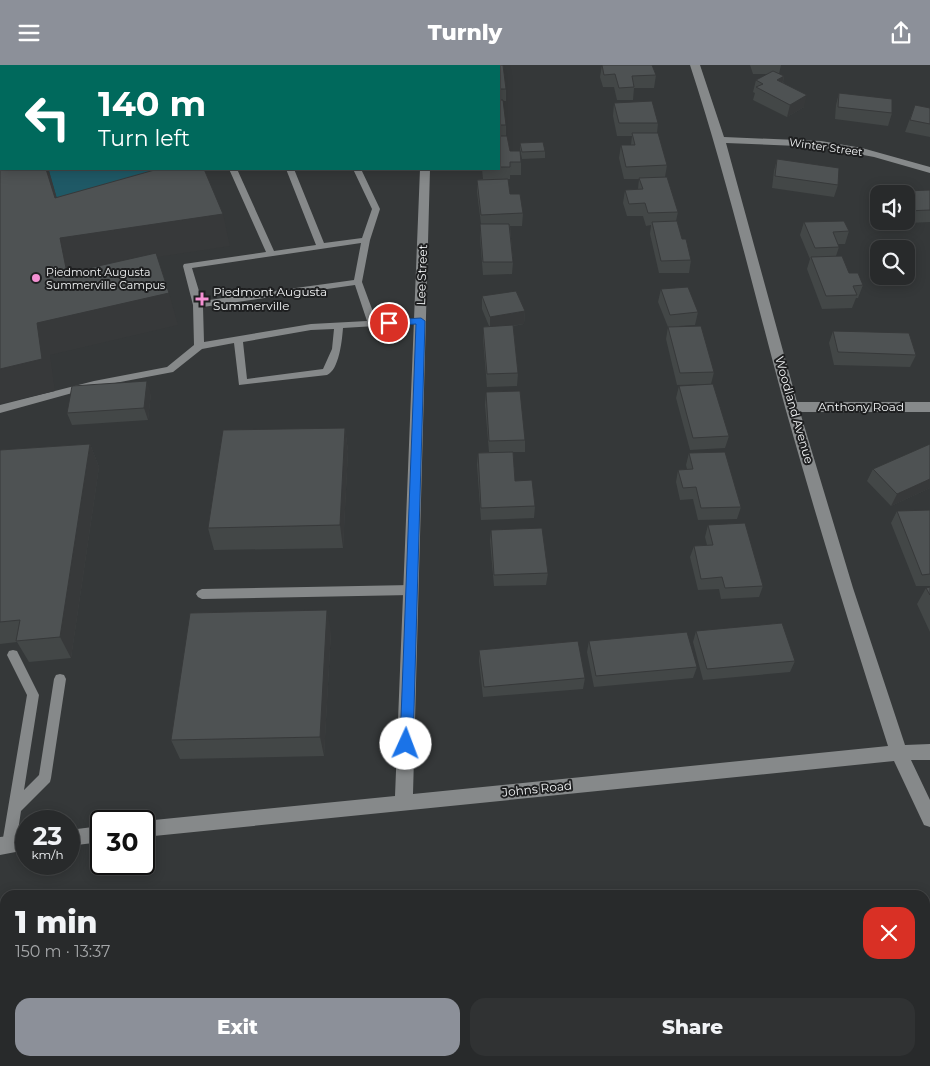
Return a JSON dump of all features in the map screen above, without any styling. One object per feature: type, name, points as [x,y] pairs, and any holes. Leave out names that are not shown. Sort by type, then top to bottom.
[{"type":"street","name":"Woodland Avenue","points":[[694,65],[720,140],[792,407],[844,588],[899,753],[930,819]]},
{"type":"street","name":"Winter Street","points":[[720,140],[773,140],[821,144],[883,156],[930,170]]},
{"type":"street","name":"Lee Street","points":[[404,802],[425,170]]},
{"type":"street","name":"Anthony Road","points":[[792,407],[930,407]]},
{"type":"street","name":"Johns Road","points":[[155,828],[899,753],[930,752]]},
{"type":"lane","points":[[233,170],[271,253]]},
{"type":"lane","points":[[290,170],[321,247]]},
{"type":"lane","points":[[357,170],[376,209],[366,241],[358,281],[373,324]]},
{"type":"lane","points":[[199,346],[198,305],[186,266],[366,241]]},
{"type":"lane","points":[[198,305],[358,281]]},
{"type":"lane","points":[[0,409],[94,384],[170,370],[199,346],[311,327],[421,321]]},
{"type":"lane","points":[[238,339],[242,383],[327,372],[337,349],[339,326]]},
{"type":"lane","points":[[202,594],[411,590]]},
{"type":"lane","points":[[12,844],[15,808],[33,695],[13,655]]},
{"type":"lane","points":[[15,808],[45,778],[60,679]]},
{"type":"shaded area","points":[[150,170],[177,177],[61,213],[49,171]]},
{"type":"building","points":[[500,65],[503,65],[506,89],[500,89]]},
{"type":"building","points":[[602,65],[652,65],[656,75],[632,76],[634,87],[619,88],[615,74],[604,75]]},
{"type":"building","points":[[773,71],[784,76],[777,80],[807,95],[790,105],[756,87],[763,84],[756,80]]},
{"type":"building","points":[[839,93],[892,99],[892,113],[838,107]]},
{"type":"building","points":[[500,100],[503,100],[506,125],[500,125]]},
{"type":"building","points":[[652,101],[658,123],[619,123],[614,103]]},
{"type":"building","points":[[915,105],[930,108],[930,124],[910,120]]},
{"type":"building","points":[[632,133],[658,133],[667,165],[626,167],[621,145],[635,145]]},
{"type":"building","points":[[500,136],[507,136],[510,151],[520,151],[521,162],[510,162],[510,167],[500,167]]},
{"type":"building","points":[[543,142],[545,151],[522,152],[520,143]]},
{"type":"building","points":[[777,159],[839,168],[838,185],[775,176]]},
{"type":"building","points":[[0,170],[46,170],[55,198],[154,170],[204,170],[223,214],[60,238],[67,273],[156,253],[169,293],[37,323],[42,359],[0,369]]},
{"type":"building","points":[[667,177],[678,212],[648,213],[645,203],[629,204],[625,190],[643,189],[639,178]]},
{"type":"building","points":[[508,179],[510,194],[520,194],[523,213],[481,215],[477,180]]},
{"type":"building","points":[[930,190],[930,210],[915,211],[915,191]]},
{"type":"building","points":[[677,221],[682,239],[686,239],[691,260],[661,261],[652,222]]},
{"type":"building","points":[[844,221],[849,231],[833,232],[839,247],[815,248],[804,222]]},
{"type":"building","points":[[480,224],[509,224],[513,262],[483,262]]},
{"type":"building","points":[[842,256],[849,273],[858,273],[863,285],[853,286],[857,295],[826,296],[811,257]]},
{"type":"building","points":[[688,287],[698,312],[670,315],[661,289]]},
{"type":"building","points":[[516,291],[525,311],[490,317],[482,296]]},
{"type":"building","points":[[513,325],[518,373],[487,374],[483,327]]},
{"type":"building","points":[[701,326],[714,372],[680,373],[668,327]]},
{"type":"building","points":[[833,331],[909,333],[916,355],[838,352]]},
{"type":"building","points":[[147,381],[144,408],[67,413],[72,386]]},
{"type":"building","points":[[713,384],[729,436],[693,438],[679,386]]},
{"type":"building","points":[[520,391],[525,440],[489,441],[486,392]]},
{"type":"building","points":[[345,428],[340,525],[208,528],[223,430]]},
{"type":"building","points":[[90,444],[60,637],[16,641],[20,620],[0,622],[0,450]]},
{"type":"building","points":[[930,444],[930,479],[897,494],[873,469]]},
{"type":"building","points":[[513,452],[515,481],[532,480],[535,506],[481,508],[478,453]]},
{"type":"building","points":[[725,452],[741,507],[701,508],[696,487],[683,488],[678,470],[693,469],[689,453]]},
{"type":"building","points":[[930,510],[930,574],[922,575],[897,511]]},
{"type":"building","points":[[745,523],[763,586],[725,588],[722,577],[701,579],[694,546],[713,545],[708,525]]},
{"type":"building","points":[[542,528],[548,573],[494,575],[491,530]]},
{"type":"building","points":[[930,587],[930,595],[926,588]]},
{"type":"building","points":[[327,610],[320,737],[171,740],[190,613]]},
{"type":"building","points":[[782,623],[795,661],[707,669],[696,631]]},
{"type":"building","points":[[687,632],[697,667],[596,676],[589,641]]},
{"type":"building","points":[[578,641],[585,678],[484,687],[479,650]]},
{"type":"place","name":"Piedmont Augusta Summerville Campus","points":[[36,278]]},
{"type":"place","name":"Piedmont Augusta Summerville","points":[[202,299]]},
{"type":"route","points":[[389,323],[421,321],[406,744]]}]
